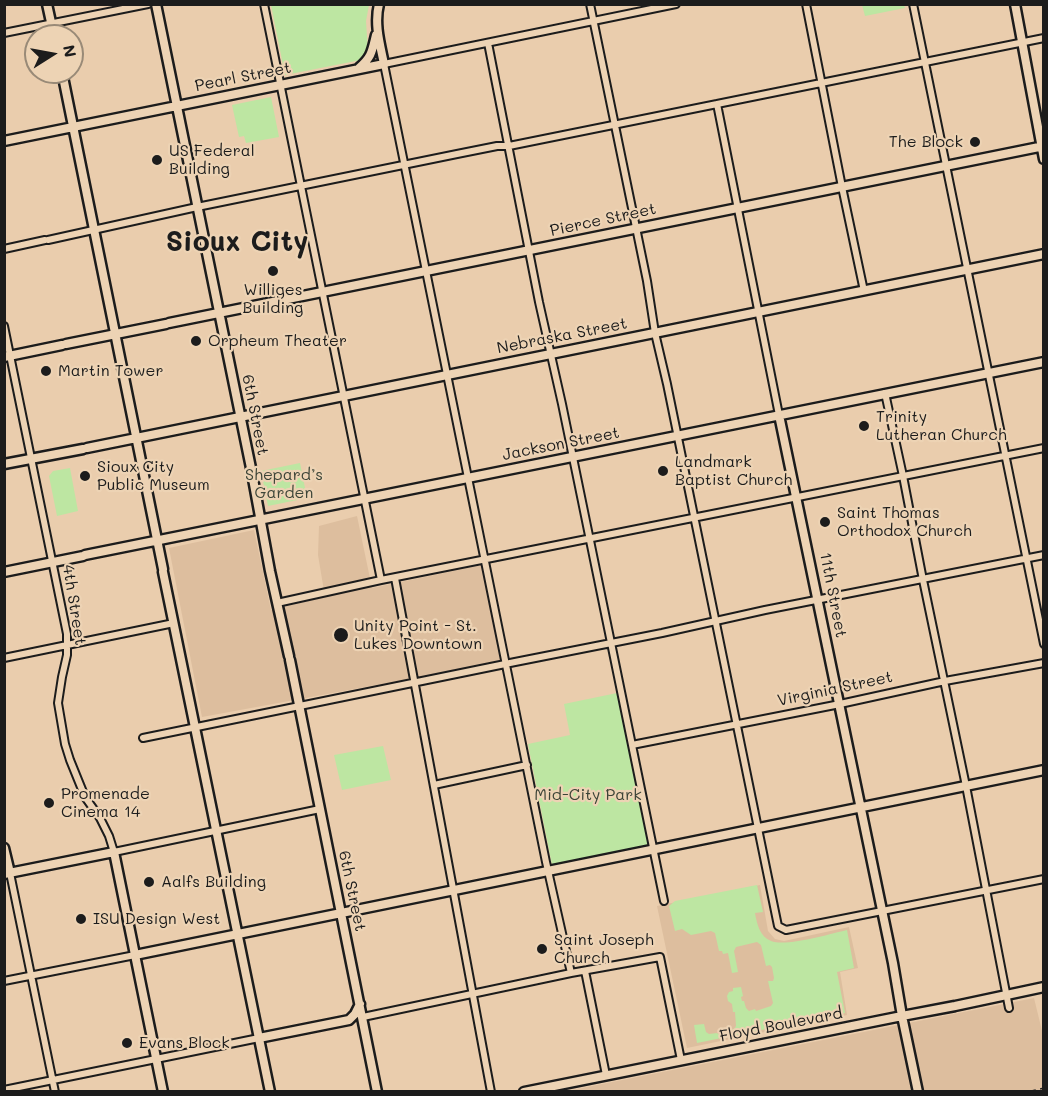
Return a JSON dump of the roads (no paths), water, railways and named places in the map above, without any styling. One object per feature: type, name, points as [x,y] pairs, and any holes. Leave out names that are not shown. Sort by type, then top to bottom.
[{"type":"main road","points":[[47,4],[51,24]]},
{"type":"main road","name":"6th Street","points":[[156,4],[377,1092]]},
{"type":"main road","points":[[379,4],[377,29],[384,64]]},
{"type":"main road","points":[[1015,4],[1044,159]]},
{"type":"main road","points":[[358,69],[368,61],[372,54],[377,29]]},
{"type":"main road","name":"Pearl Street","points":[[4,141],[384,64]]},
{"type":"main road","points":[[64,84],[270,1092]]},
{"type":"main road","name":"Pierce Street","points":[[8,356],[1042,146]]},
{"type":"main road","name":"Nebraska Street","points":[[4,465],[1044,254]]},
{"type":"main road","name":"Jackson Street","points":[[4,572],[1044,362]]},
{"type":"main road","name":"11th Street","points":[[779,415],[883,912],[918,1092]]},
{"type":"main road","points":[[135,955],[1044,770]]},
{"type":"main road","points":[[4,848],[7,874],[114,852]]},
{"type":"main road","name":"4th Street","points":[[114,852],[162,1092]]},
{"type":"main road","name":"Floyd Boulevard","points":[[524,1092],[1044,987]]},
{"type":"main road","points":[[259,1038],[349,1020],[360,1004]]},
{"type":"main road","points":[[349,1020],[364,1027]]},
{"type":"street","points":[[51,24],[148,4]]},
{"type":"street","points":[[264,4],[381,580]]},
{"type":"street","points":[[590,4],[655,333],[678,435],[778,926],[786,930],[1044,879]]},
{"type":"street","name":"Pearl Street","points":[[384,64],[676,4]]},
{"type":"street","points":[[806,4],[864,291]]},
{"type":"street","points":[[914,4],[1044,644]]},
{"type":"street","points":[[4,33],[24,29]]},
{"type":"street","points":[[4,249],[497,146],[509,146],[1044,38]]},
{"type":"street","points":[[488,42],[550,354],[664,900]]},
{"type":"street","points":[[384,64],[571,973]]},
{"type":"street","name":"11th Street","points":[[717,104],[779,415]]},
{"type":"street","name":"4th Street","points":[[4,326],[8,356],[67,634],[67,655],[58,703],[65,744],[85,797],[100,818],[114,852]]},
{"type":"street","points":[[885,393],[945,681],[1009,1008]]},
{"type":"street","points":[[277,603],[381,580],[1044,448]]},
{"type":"street","points":[[143,738],[1044,555]]},
{"type":"street","points":[[395,578],[491,1092]]},
{"type":"street","points":[[4,658],[174,623]]},
{"type":"street","name":"Virginia Street","points":[[632,745],[1044,663]]},
{"type":"street","points":[[434,786],[527,765]]},
{"type":"street","points":[[114,852],[320,809]]},
{"type":"street","points":[[7,874],[55,1092]]},
{"type":"street","points":[[4,981],[135,955]]},
{"type":"street","points":[[363,1017],[571,973],[660,957],[681,1060]]},
{"type":"street","points":[[585,971],[606,1076]]},
{"type":"street","points":[[4,1090],[259,1038]]},
{"type":"railway","points":[[1027,1092],[1044,1088]]},
{"type":"place","name":"The Block","points":[[975,142]]},
{"type":"place","name":"US Federal Building","points":[[157,160]]},
{"type":"place","name":"Williges Building","points":[[273,271]]},
{"type":"place","name":"Orpheum Theater","points":[[196,341]]},
{"type":"place","name":"Martin Tower","points":[[46,371]]},
{"type":"place","name":"Trinity Lutheran Church","points":[[864,426]]},
{"type":"place","name":"Landmark Baptist Church","points":[[663,471]]},
{"type":"place","name":"Sioux City Public Museum","points":[[85,476]]},
{"type":"place","name":"Saint Thomas Orthodox Church","points":[[825,522]]},
{"type":"place","name":"Unity Point - St. Lukes Downtown","points":[[341,635]]},
{"type":"place","name":"Promenade Cinema 14","points":[[49,803]]},
{"type":"place","name":"Aalfs Building","points":[[149,882]]},
{"type":"place","name":"ISU Design West","points":[[81,919]]},
{"type":"place","name":"Saint Joseph Church","points":[[542,949]]},
{"type":"place","name":"Evans Block","points":[[127,1043]]},
{"type":"district","name":"Sioux City","points":[[237,242]]},
{"type":"park label","name":"Shepard’s Garden","points":[[284,484]]},
{"type":"park label","name":"Mid-City Park","points":[[588,795]]}]
